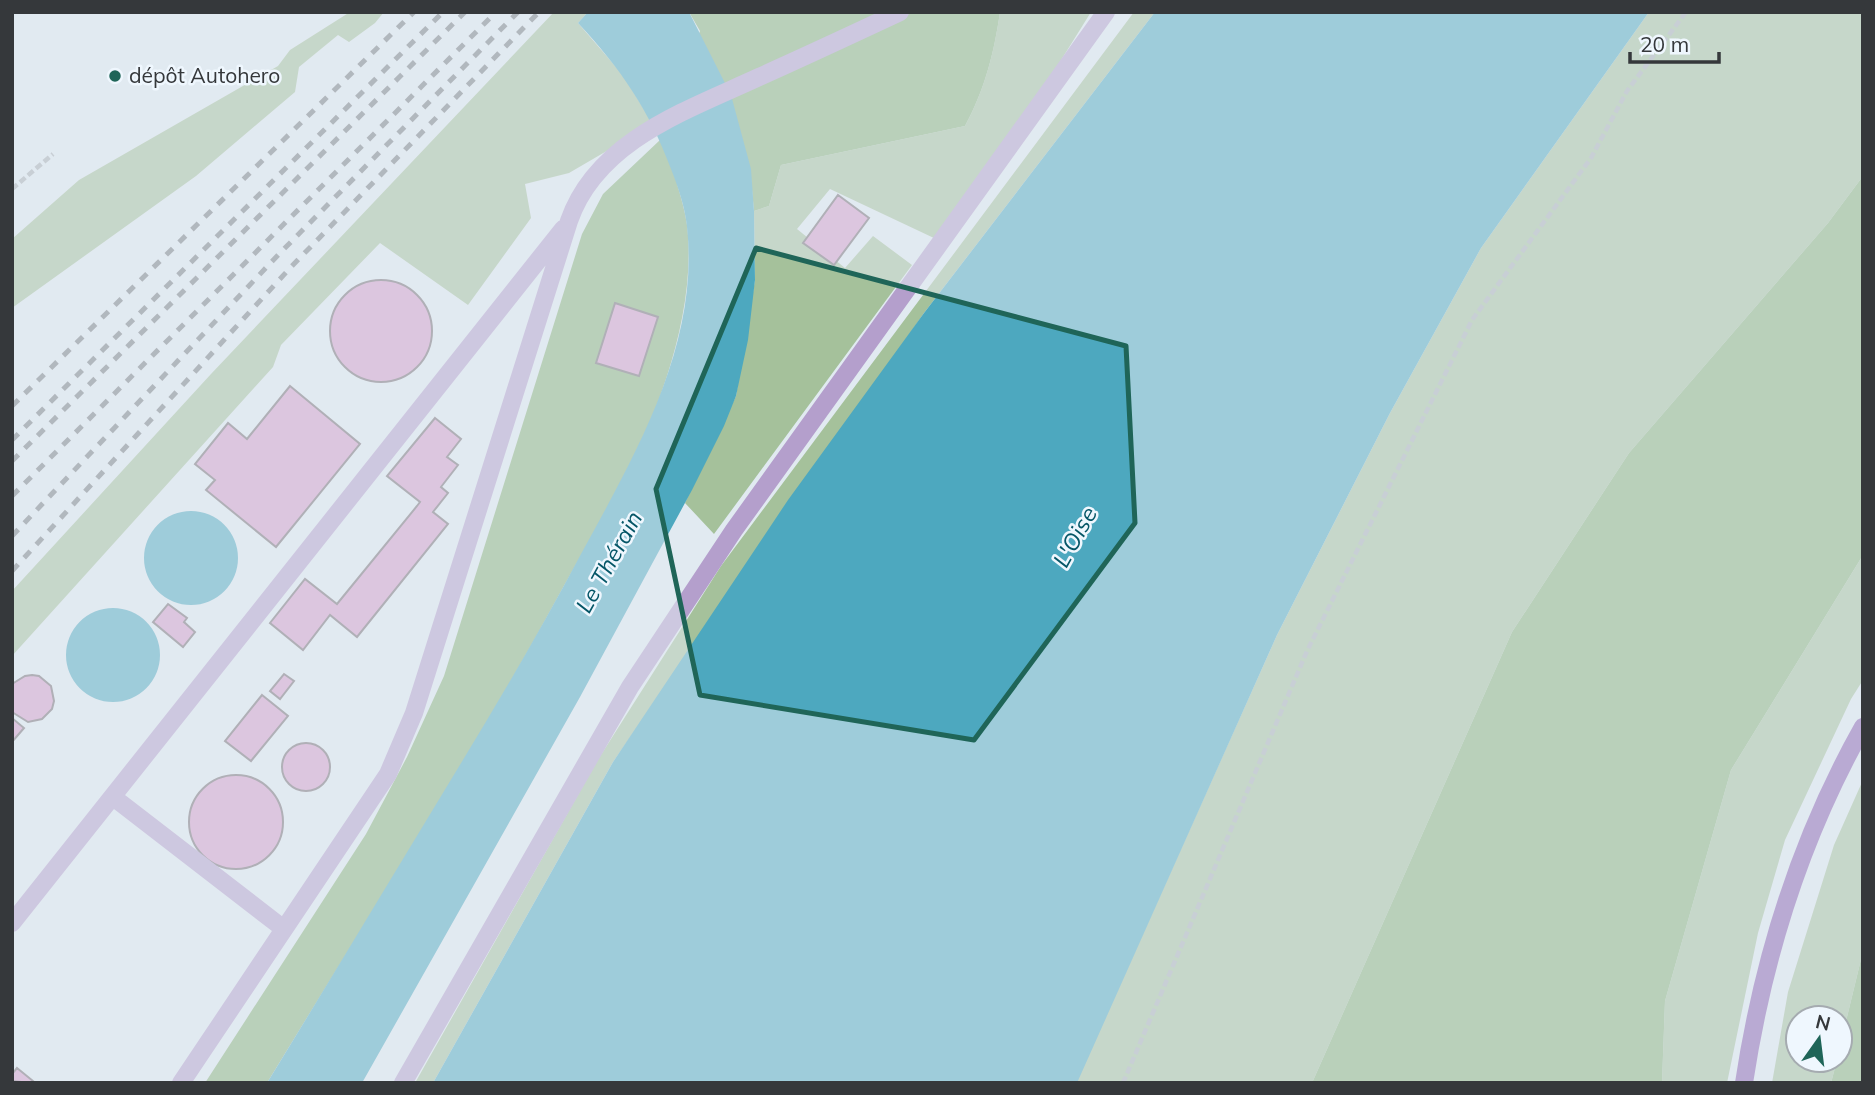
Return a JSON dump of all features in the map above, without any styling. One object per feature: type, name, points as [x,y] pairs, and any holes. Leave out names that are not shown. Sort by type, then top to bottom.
[{"type":"main road","points":[[1744,1083],[1763,983],[1794,877],[1821,809],[1863,727]]},
{"type":"street","points":[[181,1083],[388,774],[414,713],[569,221],[580,195],[600,169],[650,130],[685,111],[900,12]]},
{"type":"street","points":[[403,1083],[630,687],[734,530],[1106,12]]},
{"type":"street","points":[[12,923],[569,221]]},
{"type":"street","points":[[113,797],[284,929]]},
{"type":"path","points":[[1123,1083],[1307,651],[1472,320],[1591,158],[1627,91],[1686,12]]},
{"type":"path","points":[[12,189],[53,154]]},
{"type":"highlighted area","points":[[756,248],[1126,346],[1135,523],[974,740],[700,695],[656,489]]},
{"type":"green space","points":[[350,12],[384,12],[375,23],[349,42],[338,35],[299,67],[295,92],[196,176],[12,308],[12,239],[79,180],[278,66],[290,50]]},
{"type":"green space","points":[[554,12],[588,12],[578,23],[623,75],[653,124],[569,173],[525,184],[531,218],[468,305],[380,243],[281,345],[273,367],[12,656],[12,591],[211,374]]},
{"type":"green space","points":[[689,12],[1000,12],[988,70],[965,126],[781,165],[769,206],[754,211],[750,169],[677,184],[687,225],[689,263],[682,321],[658,403],[621,482],[494,710],[267,1083],[205,1083],[366,834],[407,757],[444,676],[582,234],[603,194],[660,140],[700,31]]},
{"type":"green space","points":[[1000,12],[1091,12],[1058,65],[936,239],[830,189],[797,229],[845,268],[873,236],[912,265],[714,534],[685,503],[736,396],[755,280],[754,211],[769,206],[781,165],[965,126],[988,70]]},
{"type":"green space","points":[[1134,12],[1155,12],[924,313],[613,762],[433,1083],[415,1083],[597,761],[721,566]]},
{"type":"green space","points":[[1649,12],[1863,12],[1863,176],[1828,223],[1629,453],[1512,632],[1312,1083],[1076,1083],[1277,635],[1390,413],[1481,248]]},
{"type":"green space","points":[[1863,176],[1863,555],[1731,770],[1665,1001],[1662,1083],[1312,1083],[1512,632],[1629,453],[1828,223]]},
{"type":"green space","points":[[1863,555],[1863,680],[1851,699],[1785,840],[1758,933],[1727,1083],[1662,1083],[1665,1001],[1731,770]]},
{"type":"green space","points":[[1863,780],[1863,951],[1850,1004],[1786,1004],[1788,992],[1834,845]]},
{"type":"green space","points":[[1863,951],[1863,1083],[1831,1083],[1833,1074],[1854,1074],[1854,1004],[1850,1004]]},
{"type":"green space","points":[[1784,1015],[1784,1074],[1833,1074],[1831,1083],[1772,1083]]},
{"type":"water","name":"Le Thérain","points":[[588,12],[689,12],[731,95],[751,169],[754,211],[755,280],[748,340],[736,396],[692,490],[580,697],[362,1083],[267,1083],[551,610],[642,438],[673,356],[684,314],[688,271],[687,227],[683,205],[662,148],[643,109],[621,74],[578,23]]},
{"type":"water","name":"L'Oise","points":[[1155,12],[1649,12],[1481,248],[1390,413],[1277,635],[1077,1083],[433,1083],[613,762],[788,500],[924,313]]},
{"type":"water","points":[[191,511],[209,515],[224,525],[234,540],[238,558],[234,576],[224,591],[209,601],[191,605],[173,601],[158,591],[148,576],[144,558],[148,540],[158,525],[173,515]]},
{"type":"water","points":[[113,608],[131,612],[146,622],[156,637],[160,655],[156,673],[146,688],[131,698],[113,702],[95,698],[80,688],[70,673],[66,655],[70,637],[80,622],[95,612]]},
{"type":"building","points":[[838,195],[869,218],[834,265],[803,243]]},
{"type":"building","points":[[381,280],[400,284],[417,295],[428,312],[432,331],[428,350],[417,367],[400,378],[381,382],[362,378],[345,367],[334,350],[330,331],[334,312],[345,295],[362,284]]},
{"type":"building","points":[[615,303],[658,317],[639,376],[596,363]]},
{"type":"building","points":[[290,386],[360,444],[276,547],[206,490],[215,480],[195,464],[228,423],[247,439]]},
{"type":"building","points":[[435,418],[461,439],[447,457],[458,465],[441,487],[448,493],[433,512],[448,524],[357,637],[330,615],[303,650],[270,623],[305,579],[337,604],[417,506],[420,502],[387,476]]},
{"type":"building","points":[[168,604],[187,618],[184,622],[195,632],[183,647],[153,622]]},
{"type":"building","points":[[284,674],[294,681],[280,699],[270,691]]},
{"type":"building","points":[[32,675],[39,676],[51,686],[54,701],[52,709],[42,719],[28,722],[12,712],[12,684]]},
{"type":"building","points":[[262,695],[288,716],[251,761],[225,741]]},
{"type":"building","points":[[12,718],[24,728],[12,742]]},
{"type":"building","points":[[306,743],[323,750],[330,767],[323,784],[306,791],[289,784],[282,767],[289,750]]},
{"type":"building","points":[[236,775],[254,779],[269,789],[279,804],[283,822],[279,840],[269,855],[254,865],[236,869],[218,865],[203,855],[193,840],[189,822],[193,804],[203,789],[218,779]]},
{"type":"building","points":[[17,1068],[33,1081],[12,1081],[12,1074]]},
{"type":"railway","points":[[12,406],[414,12]]},
{"type":"railway","points":[[12,440],[443,12]]},
{"type":"railway","points":[[12,461],[465,12]]},
{"type":"railway","points":[[12,496],[496,12]]},
{"type":"railway","points":[[12,536],[280,253],[518,12]]},
{"type":"railway","points":[[12,571],[291,267],[539,12]]},
{"type":"place","name":"dépôt Autohero","points":[[115,76]]}]
